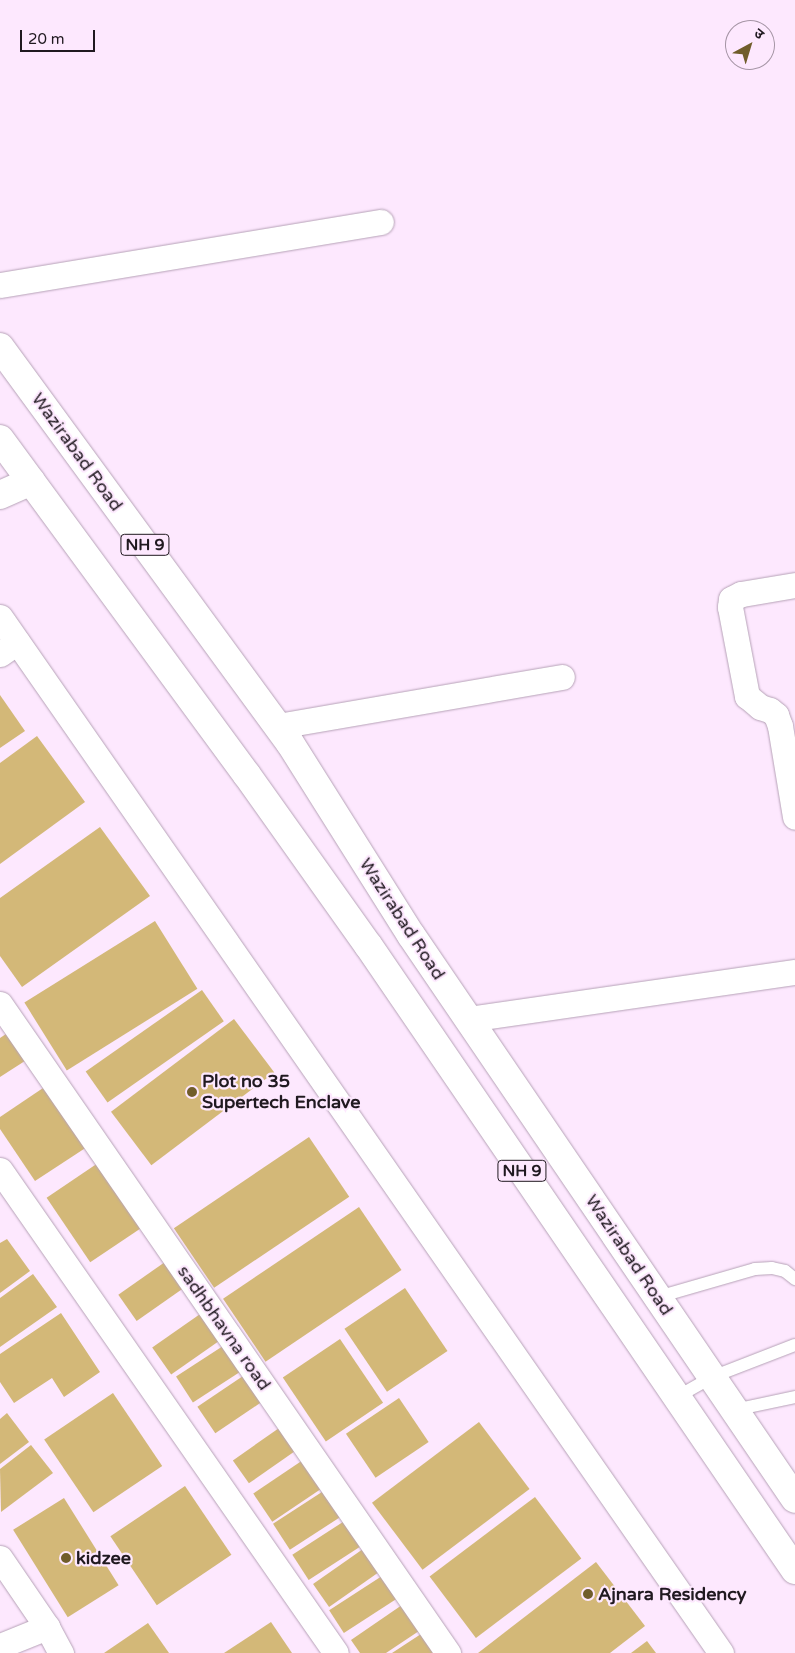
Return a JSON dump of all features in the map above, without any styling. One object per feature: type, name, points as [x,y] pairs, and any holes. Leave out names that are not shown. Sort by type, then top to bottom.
[{"type":"main road","name":"Wazirabad Road","points":[[0,347],[284,734],[411,935],[795,1499]]},
{"type":"main road","name":"NH 9","points":[[0,439],[247,775],[368,945],[795,1570]]},
{"type":"main road","points":[[0,495],[31,481]]},
{"type":"street","points":[[0,285],[381,222]]},
{"type":"street","points":[[795,585],[741,594],[731,599],[730,607],[747,696],[760,707],[776,714],[780,726],[795,817]]},
{"type":"street","points":[[0,617],[8,648],[721,1653]]},
{"type":"street","points":[[284,734],[562,677]]},
{"type":"street","points":[[468,1019],[795,972]]},
{"type":"street","name":"sadhbhavna road","points":[[0,1004],[448,1653]]},
{"type":"street","points":[[0,1170],[336,1653]]},
{"type":"street","points":[[0,1558],[47,1627],[61,1653]]},
{"type":"street","points":[[0,1646],[47,1627]]},
{"type":"lane","points":[[658,1297],[755,1269],[786,1271],[795,1279]]},
{"type":"lane","points":[[676,1397],[712,1377],[795,1345]]},
{"type":"lane","points":[[734,1410],[795,1397]]},
{"type":"building","points":[[0,695],[25,731],[0,748]]},
{"type":"building","points":[[37,736],[85,802],[0,864],[0,763]]},
{"type":"building","points":[[100,827],[150,896],[22,987],[0,956],[0,898]]},
{"type":"building","points":[[155,921],[197,989],[67,1070],[24,1003]]},
{"type":"building","points":[[202,990],[224,1021],[107,1103],[86,1071]]},
{"type":"building","name":"Plot no 35 Supertech Enclave","points":[[234,1019],[274,1073],[151,1165],[111,1112]]},
{"type":"building","points":[[9,1032],[28,1059],[0,1077],[0,1038]]},
{"type":"building","points":[[49,1084],[90,1145],[35,1181],[0,1129],[0,1117]]},
{"type":"building","points":[[309,1137],[349,1197],[214,1288],[174,1228]]},
{"type":"building","points":[[98,1163],[142,1228],[90,1262],[47,1198]]},
{"type":"building","points":[[359,1207],[401,1270],[266,1362],[223,1299]]},
{"type":"building","points":[[7,1239],[30,1271],[0,1293],[0,1243]]},
{"type":"building","points":[[165,1262],[183,1288],[137,1321],[118,1295]]},
{"type":"building","points":[[33,1274],[57,1307],[0,1347],[0,1298]]},
{"type":"building","points":[[405,1288],[447,1351],[387,1392],[344,1329]]},
{"type":"building","points":[[203,1312],[222,1339],[171,1375],[152,1348]]},
{"type":"building","points":[[61,1313],[100,1372],[64,1397],[52,1378],[14,1403],[0,1382],[0,1354]]},
{"type":"building","points":[[340,1339],[383,1403],[326,1441],[283,1378]]},
{"type":"building","points":[[223,1346],[240,1372],[193,1402],[176,1376]]},
{"type":"building","points":[[243,1376],[261,1403],[215,1433],[197,1407]]},
{"type":"building","points":[[113,1393],[162,1466],[93,1512],[44,1439]]},
{"type":"building","points":[[399,1398],[429,1442],[376,1478],[346,1434]]},
{"type":"building","points":[[7,1413],[29,1442],[0,1464],[0,1419]]},
{"type":"building","points":[[479,1422],[530,1489],[423,1570],[372,1503]]},
{"type":"building","points":[[282,1426],[298,1449],[249,1483],[233,1460]]},
{"type":"building","points":[[31,1445],[53,1473],[1,1512],[0,1469]]},
{"type":"building","points":[[303,1460],[322,1488],[272,1522],[253,1494]]},
{"type":"building","points":[[185,1486],[231,1555],[157,1605],[110,1536]]},
{"type":"building","points":[[325,1490],[342,1516],[290,1550],[273,1524]]},
{"type":"building","points":[[535,1497],[581,1558],[476,1638],[430,1576]]},
{"type":"building","name":"kidzee","points":[[64,1498],[119,1585],[68,1617],[13,1530]]},
{"type":"building","points":[[346,1520],[362,1545],[309,1580],[292,1555]]},
{"type":"building","points":[[363,1549],[379,1572],[329,1607],[313,1584]]},
{"type":"building","name":"Ajnara Residency","points":[[596,1562],[645,1626],[610,1653],[478,1653]]},
{"type":"building","points":[[382,1576],[397,1599],[344,1633],[329,1610]]},
{"type":"building","points":[[402,1605],[419,1631],[386,1653],[360,1653],[351,1640]]},
{"type":"building","points":[[271,1622],[292,1653],[224,1653]]},
{"type":"building","points":[[148,1623],[169,1653],[104,1653]]},
{"type":"building","points":[[421,1634],[434,1653],[392,1653]]},
{"type":"building","points":[[647,1641],[656,1653],[631,1653]]},
{"type":"place","name":"Plot no 35 Supertech Enclave","points":[[192,1092]]},
{"type":"place","name":"kidzee","points":[[66,1558]]},
{"type":"place","name":"Ajnara Residency","points":[[588,1594]]}]
